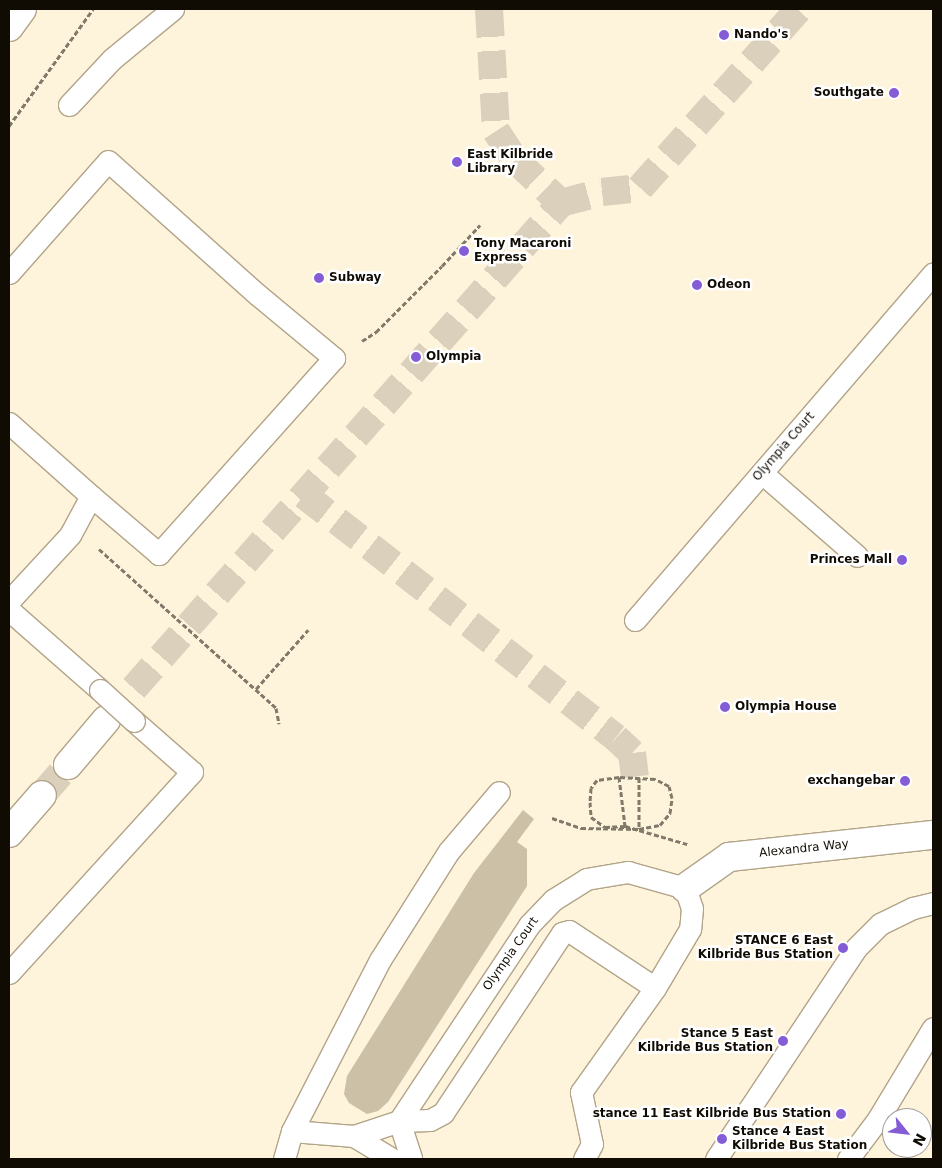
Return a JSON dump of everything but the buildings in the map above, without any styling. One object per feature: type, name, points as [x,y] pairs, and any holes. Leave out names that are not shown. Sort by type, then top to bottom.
[{"type":"street","points":[[9,27],[22,9]]},
{"type":"street","points":[[68,765],[106,720]]},
{"type":"street","points":[[9,833],[42,794]]},
{"type":"street","name":"Alexandra Way","points":[[685,888],[730,857],[933,835]]},
{"type":"lane","points":[[70,106],[112,59],[172,9]]},
{"type":"lane","points":[[9,273],[108,160],[258,295],[334,358],[159,554],[9,423]]},
{"type":"lane","name":"Olympia Court","points":[[635,620],[933,274]]},
{"type":"lane","points":[[762,473],[857,556]]},
{"type":"lane","points":[[9,601],[70,535],[91,496]]},
{"type":"lane","points":[[9,610],[192,772],[9,973]]},
{"type":"lane","points":[[284,1159],[292,1131],[380,960],[449,851],[498,792]]},
{"type":"lane","name":"Olympia Court","points":[[399,1121],[529,925],[553,900],[586,879],[628,872],[685,888]]},
{"type":"lane","points":[[584,1159],[592,1144],[581,1092],[655,988],[690,929],[692,908],[685,888]]},
{"type":"lane","points":[[716,1159],[856,948],[880,924],[913,908],[933,903]]},
{"type":"lane","points":[[292,1131],[354,1136],[399,1121],[430,1120],[443,1113],[562,933],[569,931],[655,988]]},
{"type":"lane","points":[[848,1159],[878,1119],[933,1028]]},
{"type":"lane","points":[[399,1121],[411,1159]]},
{"type":"lane","points":[[354,1136],[392,1159]]},
{"type":"path","points":[[9,126],[93,9]]},
{"type":"path","points":[[334,358],[376,332],[442,266],[480,224]]},
{"type":"path","points":[[97,547],[276,708],[279,724]]},
{"type":"path","points":[[256,689],[308,630]]},
{"type":"path","points":[[619,777],[625,826]]},
{"type":"path","points":[[552,818],[581,828],[639,829],[660,825],[670,813],[672,798],[669,786],[655,779],[619,777],[597,780],[591,788],[591,817],[605,827],[625,826],[639,829],[730,857]]},
{"type":"path","points":[[639,777],[639,829]]},
{"type":"shaded area","points":[[523,810],[534,819],[517,842],[527,849],[527,886],[388,1102],[378,1111],[367,1114],[349,1103],[344,1094],[347,1076],[474,873]]},
{"type":"tunnel","points":[[489,9],[496,131],[515,160],[561,203]]},
{"type":"tunnel","points":[[106,720],[561,203],[602,192],[640,188],[799,9]]},
{"type":"tunnel","points":[[304,495],[616,738],[632,753],[635,777]]},
{"type":"tunnel","points":[[42,795],[68,765]]},
{"type":"place","name":"Nando's","points":[[724,35]]},
{"type":"place","name":"Southgate","points":[[894,93]]},
{"type":"place","name":"East Kilbride Library","points":[[457,162]]},
{"type":"place","name":"Tony Macaroni Express","points":[[464,251]]},
{"type":"place","name":"Subway","points":[[319,278]]},
{"type":"place","name":"Odeon","points":[[697,285]]},
{"type":"place","name":"Olympia","points":[[416,357]]},
{"type":"place","name":"Princes Mall","points":[[902,560]]},
{"type":"place","name":"Olympia House","points":[[725,707]]},
{"type":"place","name":"exchangebar","points":[[905,781]]},
{"type":"place","name":"STANCE 6 East Kilbride Bus Station","points":[[843,948]]},
{"type":"place","name":"Stance 5 East Kilbride Bus Station","points":[[783,1041]]},
{"type":"place","name":"stance 11 East Kilbride Bus Station","points":[[841,1114]]},
{"type":"place","name":"Stance 4 East Kilbride Bus Station","points":[[722,1139]]}]
